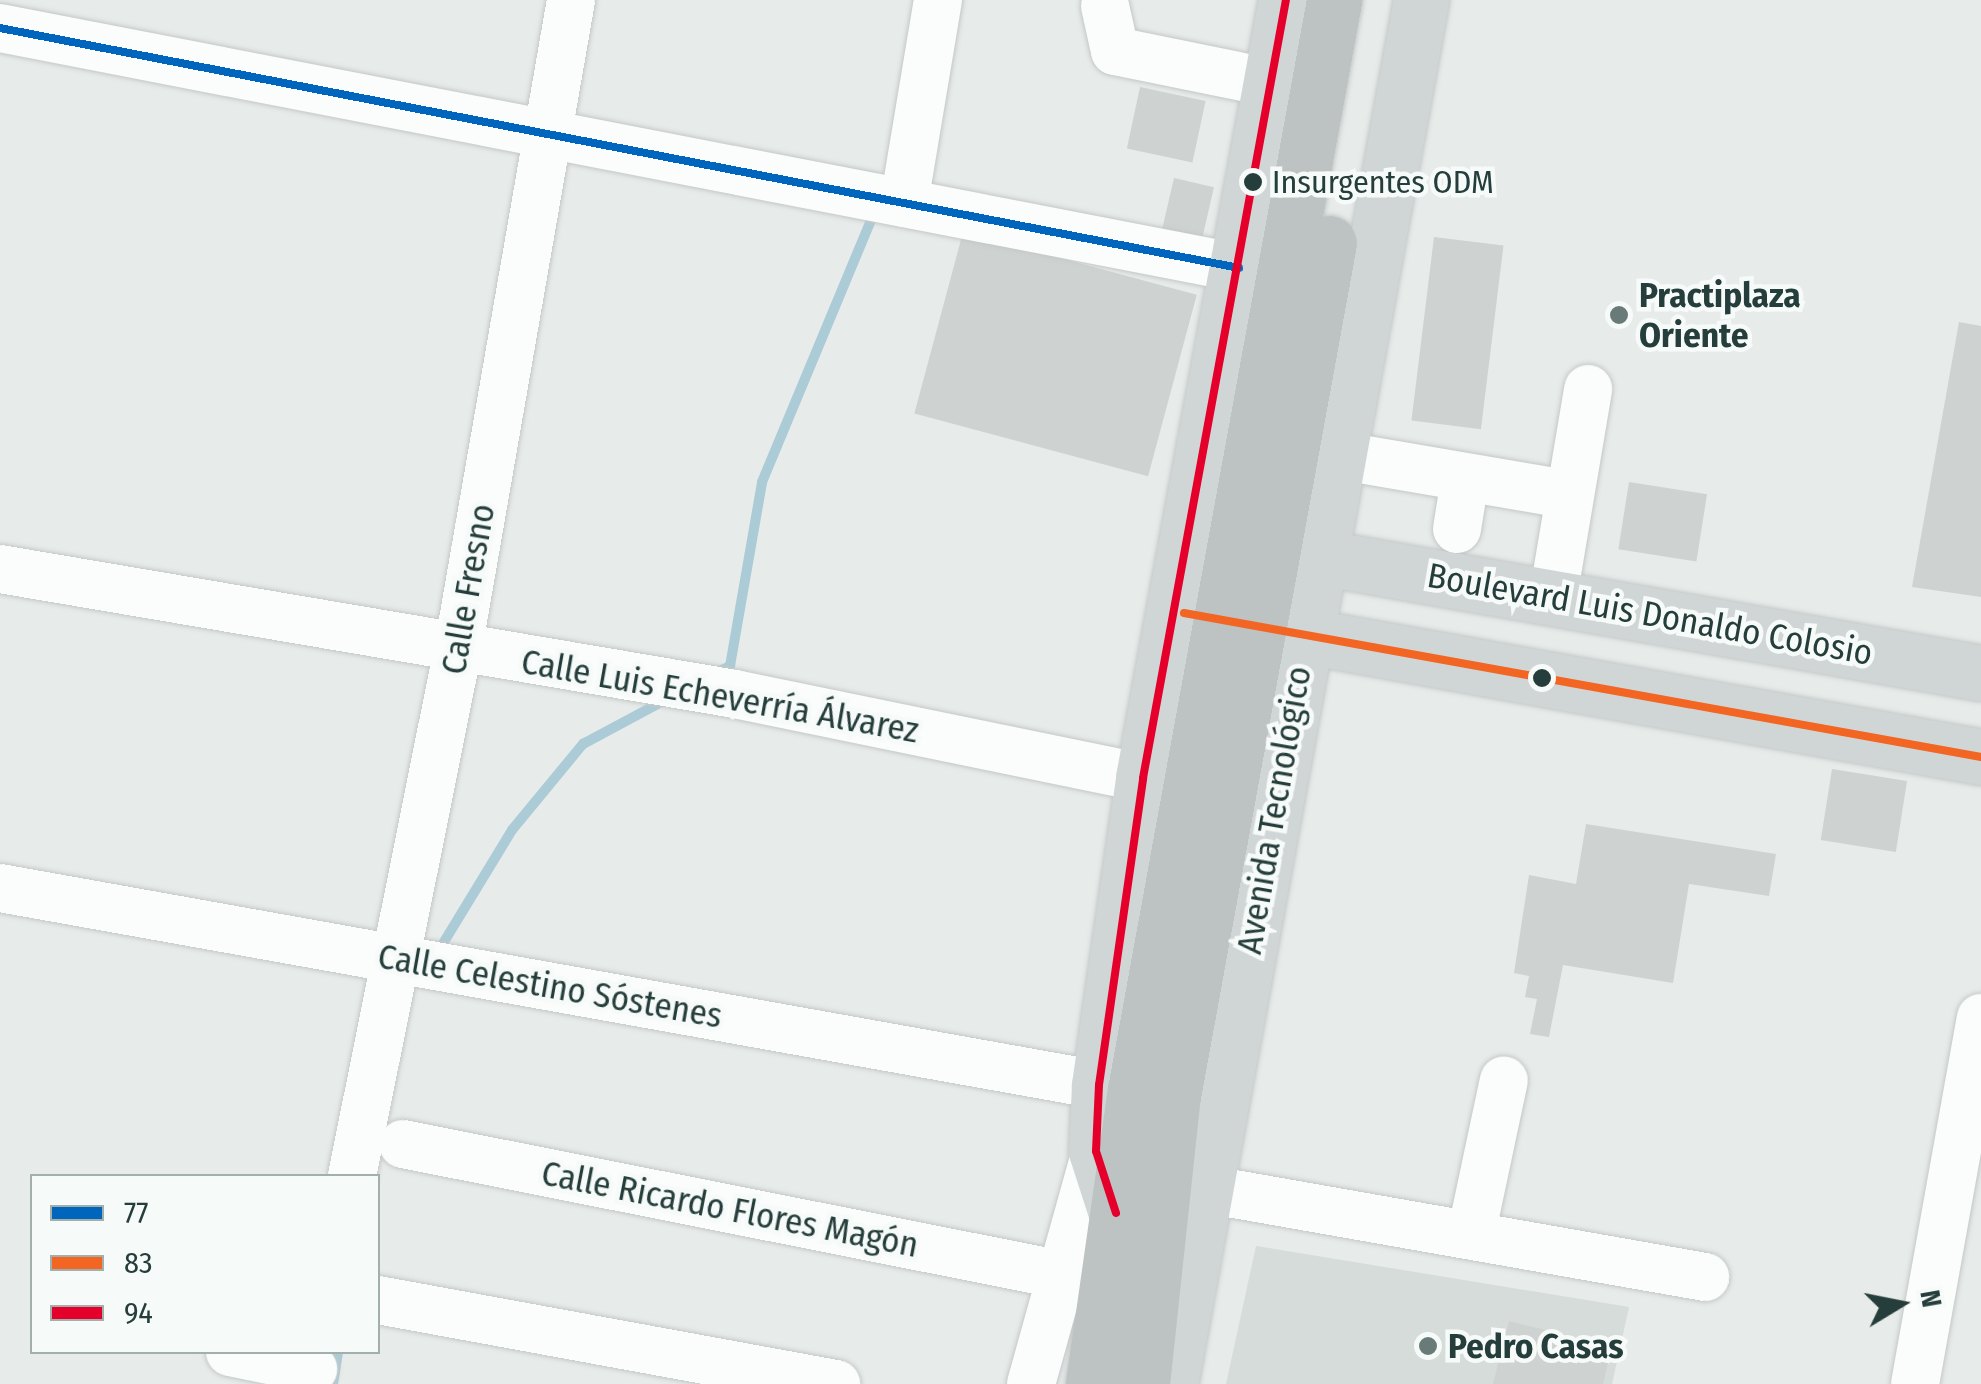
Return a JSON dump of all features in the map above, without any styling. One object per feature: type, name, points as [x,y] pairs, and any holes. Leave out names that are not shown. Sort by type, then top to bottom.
[{"type":"highway","name":"Avenida Tecnológico","points":[[1256,546],[1334,0]]},
{"type":"highway","name":"Avenida Tecnológico","points":[[1142,1384],[1173,1096],[1242,624],[1371,0]]},
{"type":"highway","name":"Avenida Tecnológico","points":[[1093,1384],[1116,1214],[1242,624]]},
{"type":"main road","name":"Avenida Tecnológico","points":[[1170,1384],[1206,1189],[1242,624],[1256,546],[1239,268],[1286,0]]},
{"type":"main road","name":"Avenida Tecnológico","points":[[1256,546],[1338,455],[1421,0]]},
{"type":"main road","name":"Boulevard Luis Donaldo Colosio","points":[[1256,546],[1981,673]]},
{"type":"main road","name":"Avenida Tecnológico","points":[[1116,1214],[1096,1151],[1099,1085],[1143,778],[1242,624]]},
{"type":"main road","points":[[1242,624],[1981,757]]},
{"type":"main road","points":[[1728,713],[1746,631]]},
{"type":"street","name":"Calle Fresno","points":[[352,1174],[402,960],[571,0]]},
{"type":"street","points":[[904,203],[938,0]]},
{"type":"street","points":[[1105,6],[1115,51],[1272,83]]},
{"type":"street","points":[[2,24],[1239,268]]},
{"type":"street","points":[[1553,597],[1588,389]]},
{"type":"street","points":[[1338,455],[1570,495]]},
{"type":"street","points":[[1457,529],[1465,479]]},
{"type":"street","name":"Calle Luis Echeverría Álvarez","points":[[0,569],[735,694],[1143,778]]},
{"type":"street","name":"Calle Celestino Sóstenes","points":[[0,888],[1099,1085]]},
{"type":"street","points":[[1915,1384],[1981,1018]]},
{"type":"street","points":[[1470,1235],[1504,1080]]},
{"type":"street","name":"Calle Ricardo Flores Magón","points":[[402,1144],[1057,1274]]},
{"type":"street","points":[[1031,1384],[1057,1274],[1096,1151]]},
{"type":"street","points":[[1206,1189],[1705,1277]]},
{"type":"street","points":[[380,1300],[836,1384]]},
{"type":"street","points":[[240,1354],[314,1368]]},
{"type":"shaded area","name":"Pedro Casas","points":[[1256,1246],[1629,1307],[1612,1384],[1226,1384]]},
{"type":"building","points":[[1140,87],[1206,101],[1192,163],[1127,149]]},
{"type":"building","points":[[1174,178],[1214,187],[1200,247],[1160,237]]},
{"type":"building","points":[[963,232],[1197,295],[1148,476],[914,414]]},
{"type":"building","points":[[1434,237],[1503,246],[1481,429],[1411,421]]},
{"type":"building","points":[[1959,322],[1981,326],[1981,597],[1912,587]]},
{"type":"building","points":[[1629,482],[1707,494],[1696,562],[1618,549]]},
{"type":"building","points":[[1832,769],[1907,781],[1896,852],[1821,840]]},
{"type":"building","points":[[1586,824],[1776,854],[1769,896],[1689,884],[1673,983],[1563,965],[1549,1037],[1530,1034],[1537,999],[1525,997],[1529,976],[1514,973],[1529,875],[1576,884]]},
{"type":"building","points":[[1509,1321],[1612,1346],[1603,1384],[1493,1384]]},
{"type":"waterway","points":[[713,674],[730,666],[762,482],[871,220]]},
{"type":"waterway","points":[[436,955],[512,830],[583,744],[667,699]]},
{"type":"waterway","points":[[333,1384],[338,1354]]},
{"type":"transit line","name":"94","points":[[1116,1213],[1096,1151],[1099,1085],[1143,778],[1286,0]]},
{"type":"transit line","name":"77","points":[[0,28],[1239,268]]},
{"type":"transit line","name":"83","points":[[1184,613],[1981,757]]},
{"type":"place","name":"Insurgentes ODM","points":[[1253,182]]},
{"type":"place","name":"Practiplaza Oriente","points":[[1619,315]]},
{"type":"place","name":"Pedro Casas","points":[[1428,1346]]}]
